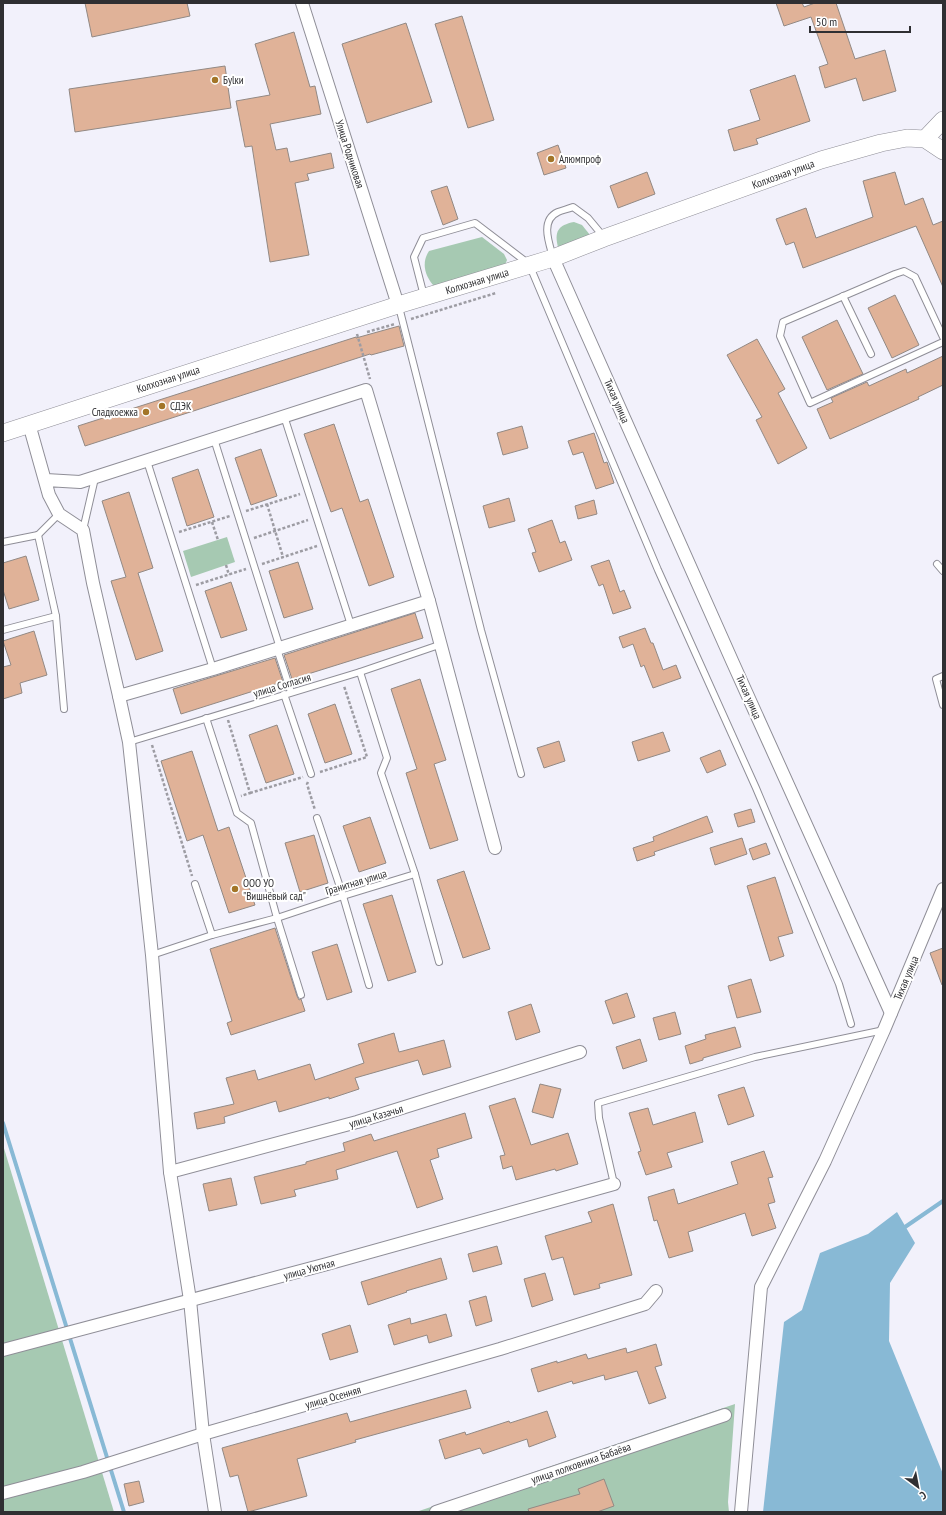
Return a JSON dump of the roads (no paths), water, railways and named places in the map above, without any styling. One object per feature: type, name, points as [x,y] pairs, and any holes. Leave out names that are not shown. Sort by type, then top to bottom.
[{"type":"street","name":"Улица Родниковая","points":[[302,3],[398,305]]},
{"type":"street","points":[[943,120],[925,139],[943,151]]},
{"type":"street","name":"Колхозная улица","points":[[3,433],[398,305],[529,264],[553,258],[604,238],[821,160],[881,143],[907,138],[925,139]]},
{"type":"street","name":"Тихая улица","points":[[553,258],[891,1013]]},
{"type":"street","points":[[46,480],[80,482],[95,478],[366,390],[429,601],[495,848]]},
{"type":"street","points":[[29,424],[49,495],[59,514],[83,530],[93,583],[129,742],[152,955],[170,1172],[190,1300],[203,1434],[215,1512]]},
{"type":"street","points":[[119,696],[213,669],[429,601]]},
{"type":"street","name":"Тихая улица","points":[[891,1013],[943,889]]},
{"type":"street","points":[[741,1512],[761,1287],[825,1161],[891,1013]]},
{"type":"street","name":"улица Казачья","points":[[170,1172],[357,1122],[580,1052]]},
{"type":"street","name":"улица Уютная","points":[[3,1350],[327,1264],[614,1184]]},
{"type":"street","name":"улица Осенняя","points":[[3,1494],[83,1472],[203,1434],[500,1349],[630,1309],[645,1304],[656,1291]]},
{"type":"street","name":"улица полковника Бабаёва","points":[[436,1512],[725,1414]]},
{"type":"lane","points":[[553,258],[546,231],[550,218],[557,212],[573,207],[588,218],[604,238]]},
{"type":"lane","points":[[424,297],[414,257],[423,238],[475,223],[529,264],[658,570],[760,795],[839,984],[851,1024]]},
{"type":"lane","points":[[943,337],[914,277],[904,271],[783,322],[780,336],[810,403],[943,342]]},
{"type":"lane","points":[[843,296],[871,354]]},
{"type":"lane","points":[[398,305],[521,774]]},
{"type":"lane","points":[[284,416],[351,625]]},
{"type":"lane","points":[[214,439],[279,648],[290,692]]},
{"type":"lane","points":[[147,460],[213,669]]},
{"type":"lane","points":[[83,530],[95,478]]},
{"type":"lane","points":[[3,542],[38,535],[59,514]]},
{"type":"lane","points":[[38,535],[56,616],[64,709]]},
{"type":"lane","points":[[937,564],[943,571]]},
{"type":"lane","points":[[3,630],[56,616]]},
{"type":"lane","name":"улица Согласия","points":[[129,742],[360,672],[440,645]]},
{"type":"lane","points":[[360,672],[387,758],[381,772],[415,874],[439,962]]},
{"type":"lane","points":[[943,676],[936,679],[943,705]]},
{"type":"lane","points":[[284,694],[311,774]]},
{"type":"lane","points":[[206,718],[237,813],[251,823],[277,918],[301,995]]},
{"type":"lane","points":[[317,818],[343,896],[369,985]]},
{"type":"lane","name":"Гранитная улица","points":[[152,955],[212,935],[277,918],[415,874]]},
{"type":"lane","points":[[195,884],[212,935]]},
{"type":"lane","points":[[614,1184],[599,1118],[598,1103],[755,1057],[884,1030]]},
{"type":"water","points":[[897,1212],[915,1243],[890,1283],[889,1341],[943,1474],[943,1512],[763,1512],[784,1322],[802,1310],[820,1253],[868,1234]]},
{"type":"waterway","points":[[3,1123],[124,1512]]},
{"type":"waterway","points":[[905,1227],[943,1201]]},
{"type":"place","name":"Буlки","points":[[215,80]]},
{"type":"place","name":"Алюмпроф","points":[[551,159]]},
{"type":"place","name":"СДЭК","points":[[162,406]]},
{"type":"place","name":"Сладкоежка","points":[[146,412]]},
{"type":"place","name":"ООО УО \"Вишнёвый сад\"","points":[[235,889]]}]
